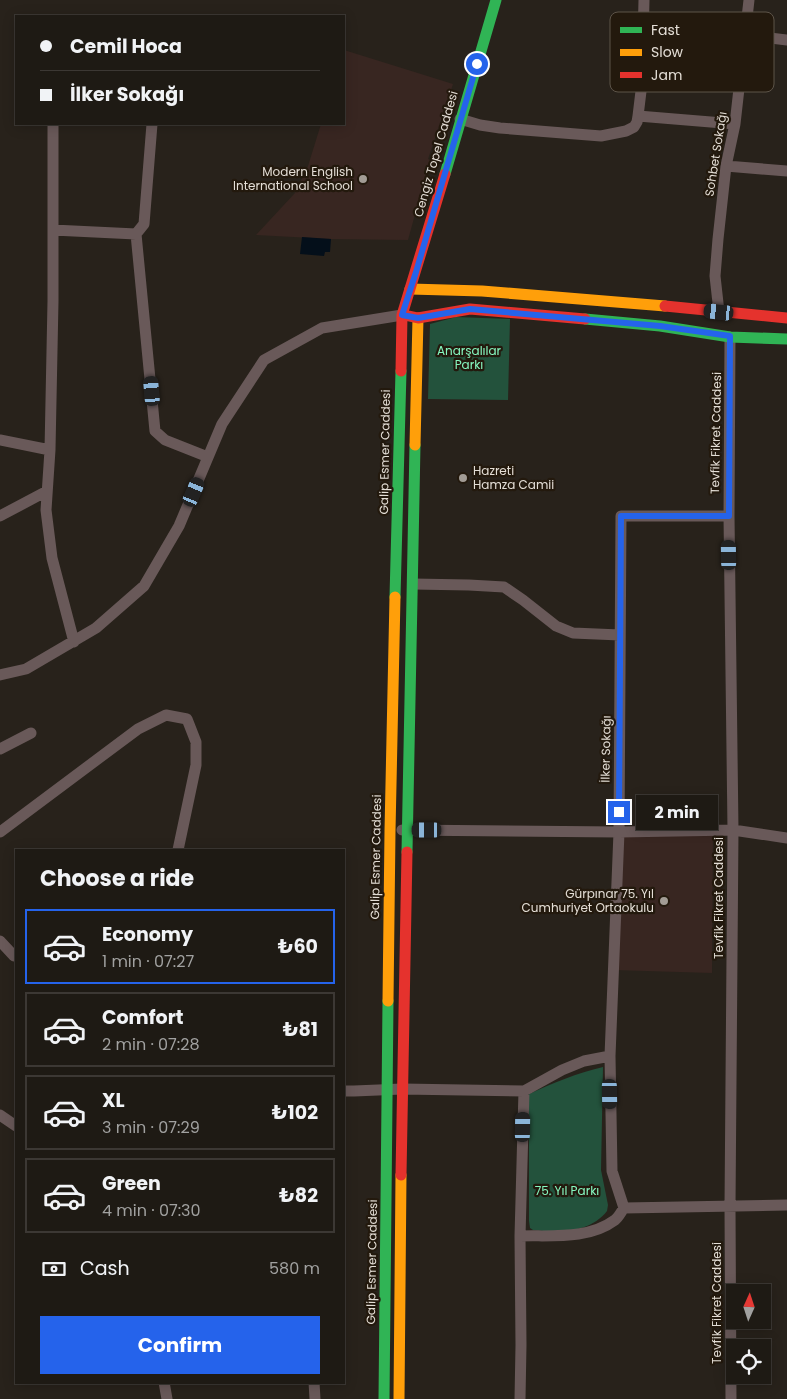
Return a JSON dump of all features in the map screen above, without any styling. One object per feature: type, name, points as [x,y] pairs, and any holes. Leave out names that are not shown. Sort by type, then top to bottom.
[{"type":"street","name":"Cengiz Topel Caddesi","points":[[402,315],[496,0]]},
{"type":"street","points":[[774,38],[787,40]]},
{"type":"street","points":[[460,119],[500,128],[600,136],[626,132],[634,127],[637,122],[641,92]]},
{"type":"street","name":"Sohbet Sokağı","points":[[719,312],[715,276],[718,239],[726,166],[735,124],[739,92]]},
{"type":"street","points":[[638,116],[735,124]]},
{"type":"street","points":[[53,125],[53,301],[50,450],[46,510],[52,558],[74,642]]},
{"type":"street","points":[[152,125],[144,224],[136,234],[156,431],[165,440],[208,457]]},
{"type":"street","points":[[726,166],[787,171]]},
{"type":"street","points":[[53,230],[136,234]]},
{"type":"street","points":[[410,289],[491,292],[587,299],[787,318]]},
{"type":"street","points":[[0,675],[26,669],[74,642],[96,628],[144,586],[179,526],[222,424],[264,360],[322,328],[402,315],[418,318],[470,309],[650,325],[730,336],[787,339]]},
{"type":"street","name":"Galip Esmer Caddesi","points":[[384,1399],[390,831],[402,315]]},
{"type":"street","points":[[400,1399],[402,1089],[418,318]]},
{"type":"street","name":"Tevfik Fikret Caddesi","points":[[730,336],[729,516],[733,830],[730,1206],[731,1399]]},
{"type":"street","points":[[0,440],[50,450]]},
{"type":"street","points":[[0,516],[47,491]]},
{"type":"street","name":"İlker Sokağı","points":[[624,1208],[612,1171],[610,1056],[618,832],[621,516],[729,516]]},
{"type":"street","points":[[413,584],[504,587],[556,626],[573,633],[620,635]]},
{"type":"street","points":[[0,832],[138,729],[166,714],[187,720],[196,742],[196,765],[178,849]]},
{"type":"street","points":[[0,749],[31,733]]},
{"type":"street","points":[[390,831],[618,832],[733,830],[787,838]]},
{"type":"street","points":[[0,941],[15,956]]},
{"type":"street","points":[[0,948],[15,956]]},
{"type":"street","points":[[345,1091],[387,1089],[524,1091],[562,1070],[584,1061],[610,1056]]},
{"type":"street","points":[[520,1399],[520,1236],[524,1091]]},
{"type":"street","points":[[0,1115],[15,1125]]},
{"type":"street","points":[[520,1236],[578,1235],[590,1232],[616,1219],[624,1208],[787,1205]]},
{"type":"street","points":[[164,1384],[167,1399]]},
{"type":"street","points":[[314,1384],[315,1399]]},
{"type":"shaded area","name":"Modern English International School","points":[[345,50],[453,84],[428,159],[430,160],[408,240],[331,239],[256,235],[295,193],[308,166],[321,125],[345,125]]},
{"type":"shaded area","points":[[302,237],[331,239],[330,252],[325,252],[324,256],[300,254]]},
{"type":"shaded area","name":"Gürpınar 75. Yıl Cumhuriyet Ortaokulu","points":[[713,830],[712,973],[613,970],[619,832]]},
{"type":"green space","name":"Anarşalılar Parkı","points":[[456,317],[510,319],[508,400],[428,399],[430,324]]},
{"type":"green space","name":"75. Yıl Parkı","points":[[603,1067],[601,1170],[608,1205],[607,1211],[592,1224],[573,1230],[533,1230],[530,1228],[529,1221],[529,1094],[584,1072]]},
{"type":"traffic: fast","points":[[445,174],[496,0]]},
{"type":"traffic: fast","points":[[585,319],[660,326],[730,337],[787,339]]},
{"type":"traffic: fast","points":[[395,597],[401,371]]},
{"type":"traffic: fast","points":[[407,852],[415,445]]},
{"type":"traffic: fast","points":[[384,1399],[388,1001]]},
{"type":"traffic: slow","points":[[410,289],[482,291],[665,306]]},
{"type":"traffic: slow","points":[[415,445],[418,318]]},
{"type":"traffic: slow","points":[[388,1001],[395,597]]},
{"type":"traffic: slow","points":[[399,1399],[401,1175]]},
{"type":"traffic: jam","points":[[401,371],[402,315],[445,174]]},
{"type":"traffic: jam","points":[[665,306],[787,318]]},
{"type":"traffic: jam","points":[[409,316],[418,318],[470,309],[585,319]]},
{"type":"traffic: jam","points":[[401,1175],[407,852]]},
{"type":"place","name":"Modern English International School","points":[[363,179]]},
{"type":"place","name":"Hazreti Hamza Camii","points":[[463,478]]},
{"type":"place","name":"Gürpınar 75. Yıl Cumhuriyet Ortaokulu","points":[[664,901]]},
{"type":"route","points":[[477,64],[402,315],[418,318],[470,309],[660,326],[730,336],[729,516],[621,516],[619,812]]}]
